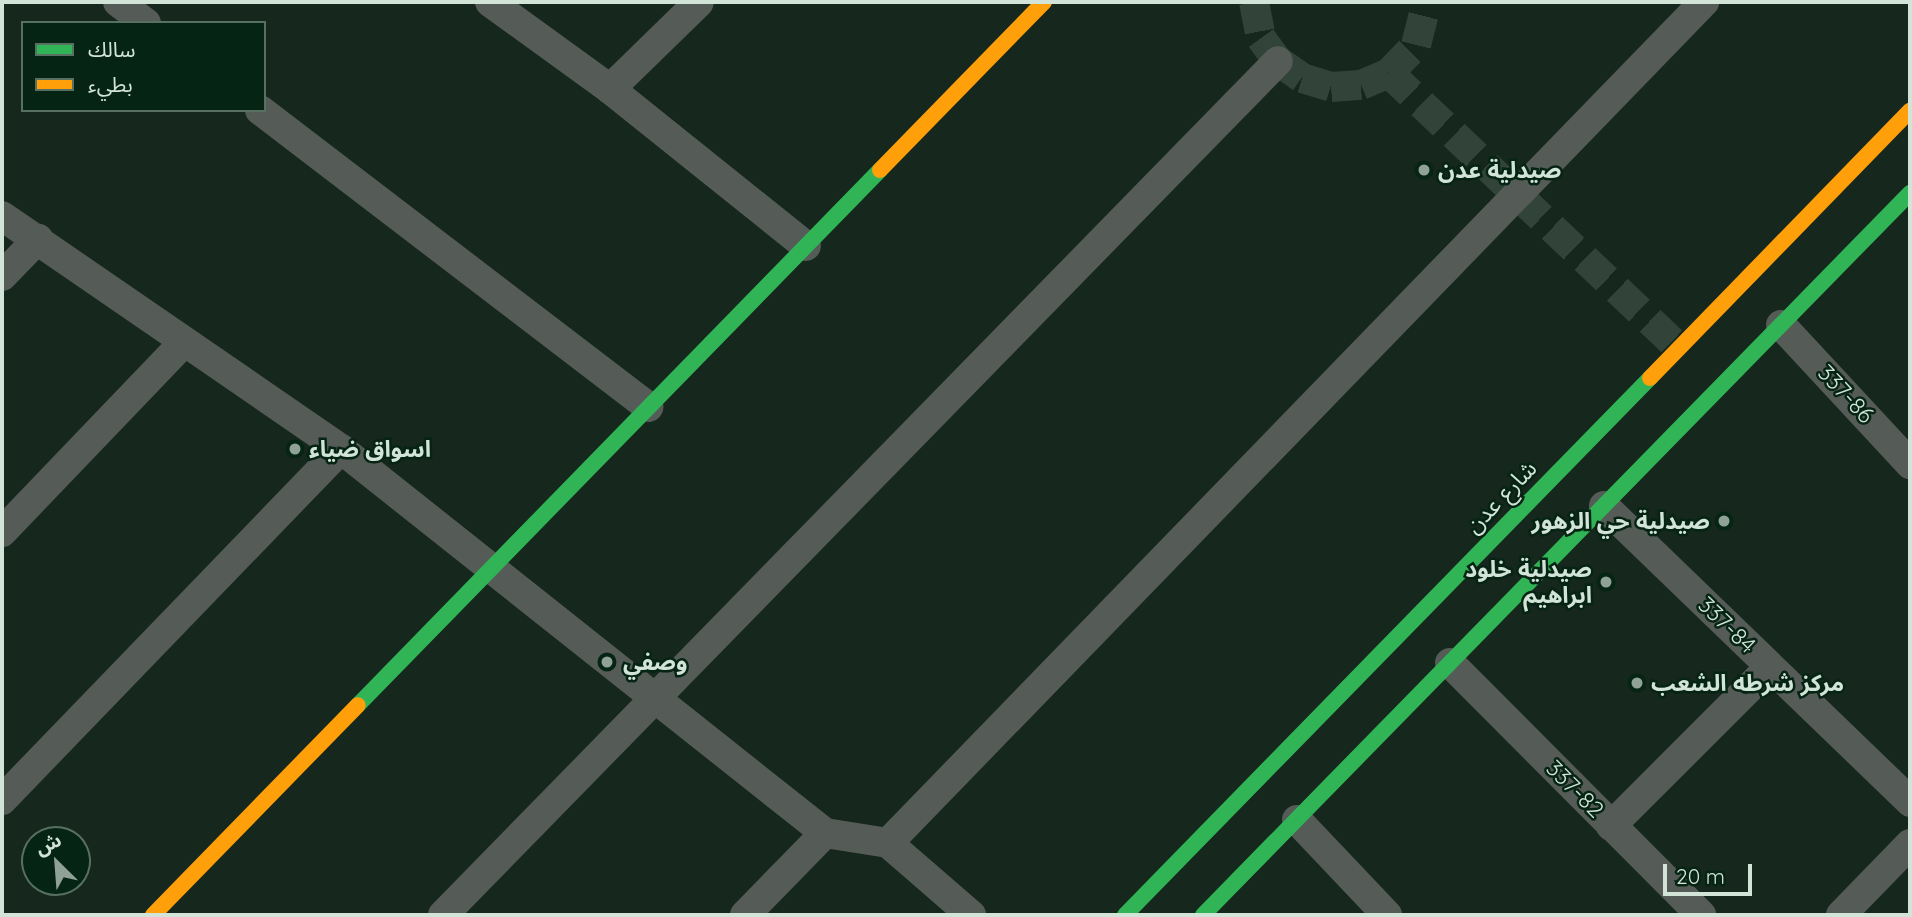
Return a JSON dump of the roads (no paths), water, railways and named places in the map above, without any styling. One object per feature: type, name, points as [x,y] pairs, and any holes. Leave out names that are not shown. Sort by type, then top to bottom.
[{"type":"street","points":[[118,2],[143,21]]},
{"type":"street","points":[[490,2],[610,89],[806,246]]},
{"type":"street","points":[[610,89],[699,2]]},
{"type":"street","points":[[153,915],[1044,2]]},
{"type":"street","points":[[887,842],[1704,2]]},
{"type":"street","points":[[443,915],[1278,61]]},
{"type":"street","name":"شارع عدن","points":[[1125,915],[1910,111]]},
{"type":"street","points":[[263,112],[649,407]]},
{"type":"street","points":[[1203,915],[1910,193]]},
{"type":"street","points":[[2,216],[341,449],[653,700],[825,833],[887,842],[971,915]]},
{"type":"street","points":[[2,276],[38,239]]},
{"type":"street","name":"337-86","points":[[1781,325],[1910,464]]},
{"type":"street","points":[[2,532],[184,342]]},
{"type":"street","points":[[2,800],[341,449]]},
{"type":"street","name":"337-84","points":[[1604,506],[1910,802]]},
{"type":"street","name":"337-82","points":[[1450,663],[1701,915]]},
{"type":"street","points":[[1611,826],[1770,667]]},
{"type":"street","points":[[1297,820],[1387,915]]},
{"type":"street","points":[[745,915],[825,833]]},
{"type":"street","points":[[1841,915],[1910,844]]},
{"type":"tunnel","points":[[1254,2],[1261,38],[1278,61],[1302,78],[1331,87],[1361,85],[1389,73],[1416,45],[1427,2]]},
{"type":"tunnel","points":[[1389,73],[1679,348]]},
{"type":"place","name":"صيدلية عدن","points":[[1424,170]]},
{"type":"place","name":"اسواق ضياء","points":[[295,449]]},
{"type":"place","name":"صيدلية حي الزهور","points":[[1724,521]]},
{"type":"place","name":"صيدلية خلود ابراهيم","points":[[1606,582]]},
{"type":"place","name":"وصفي","points":[[607,662]]},
{"type":"place","name":"مركز شرطه الشعب","points":[[1637,683]]}]
